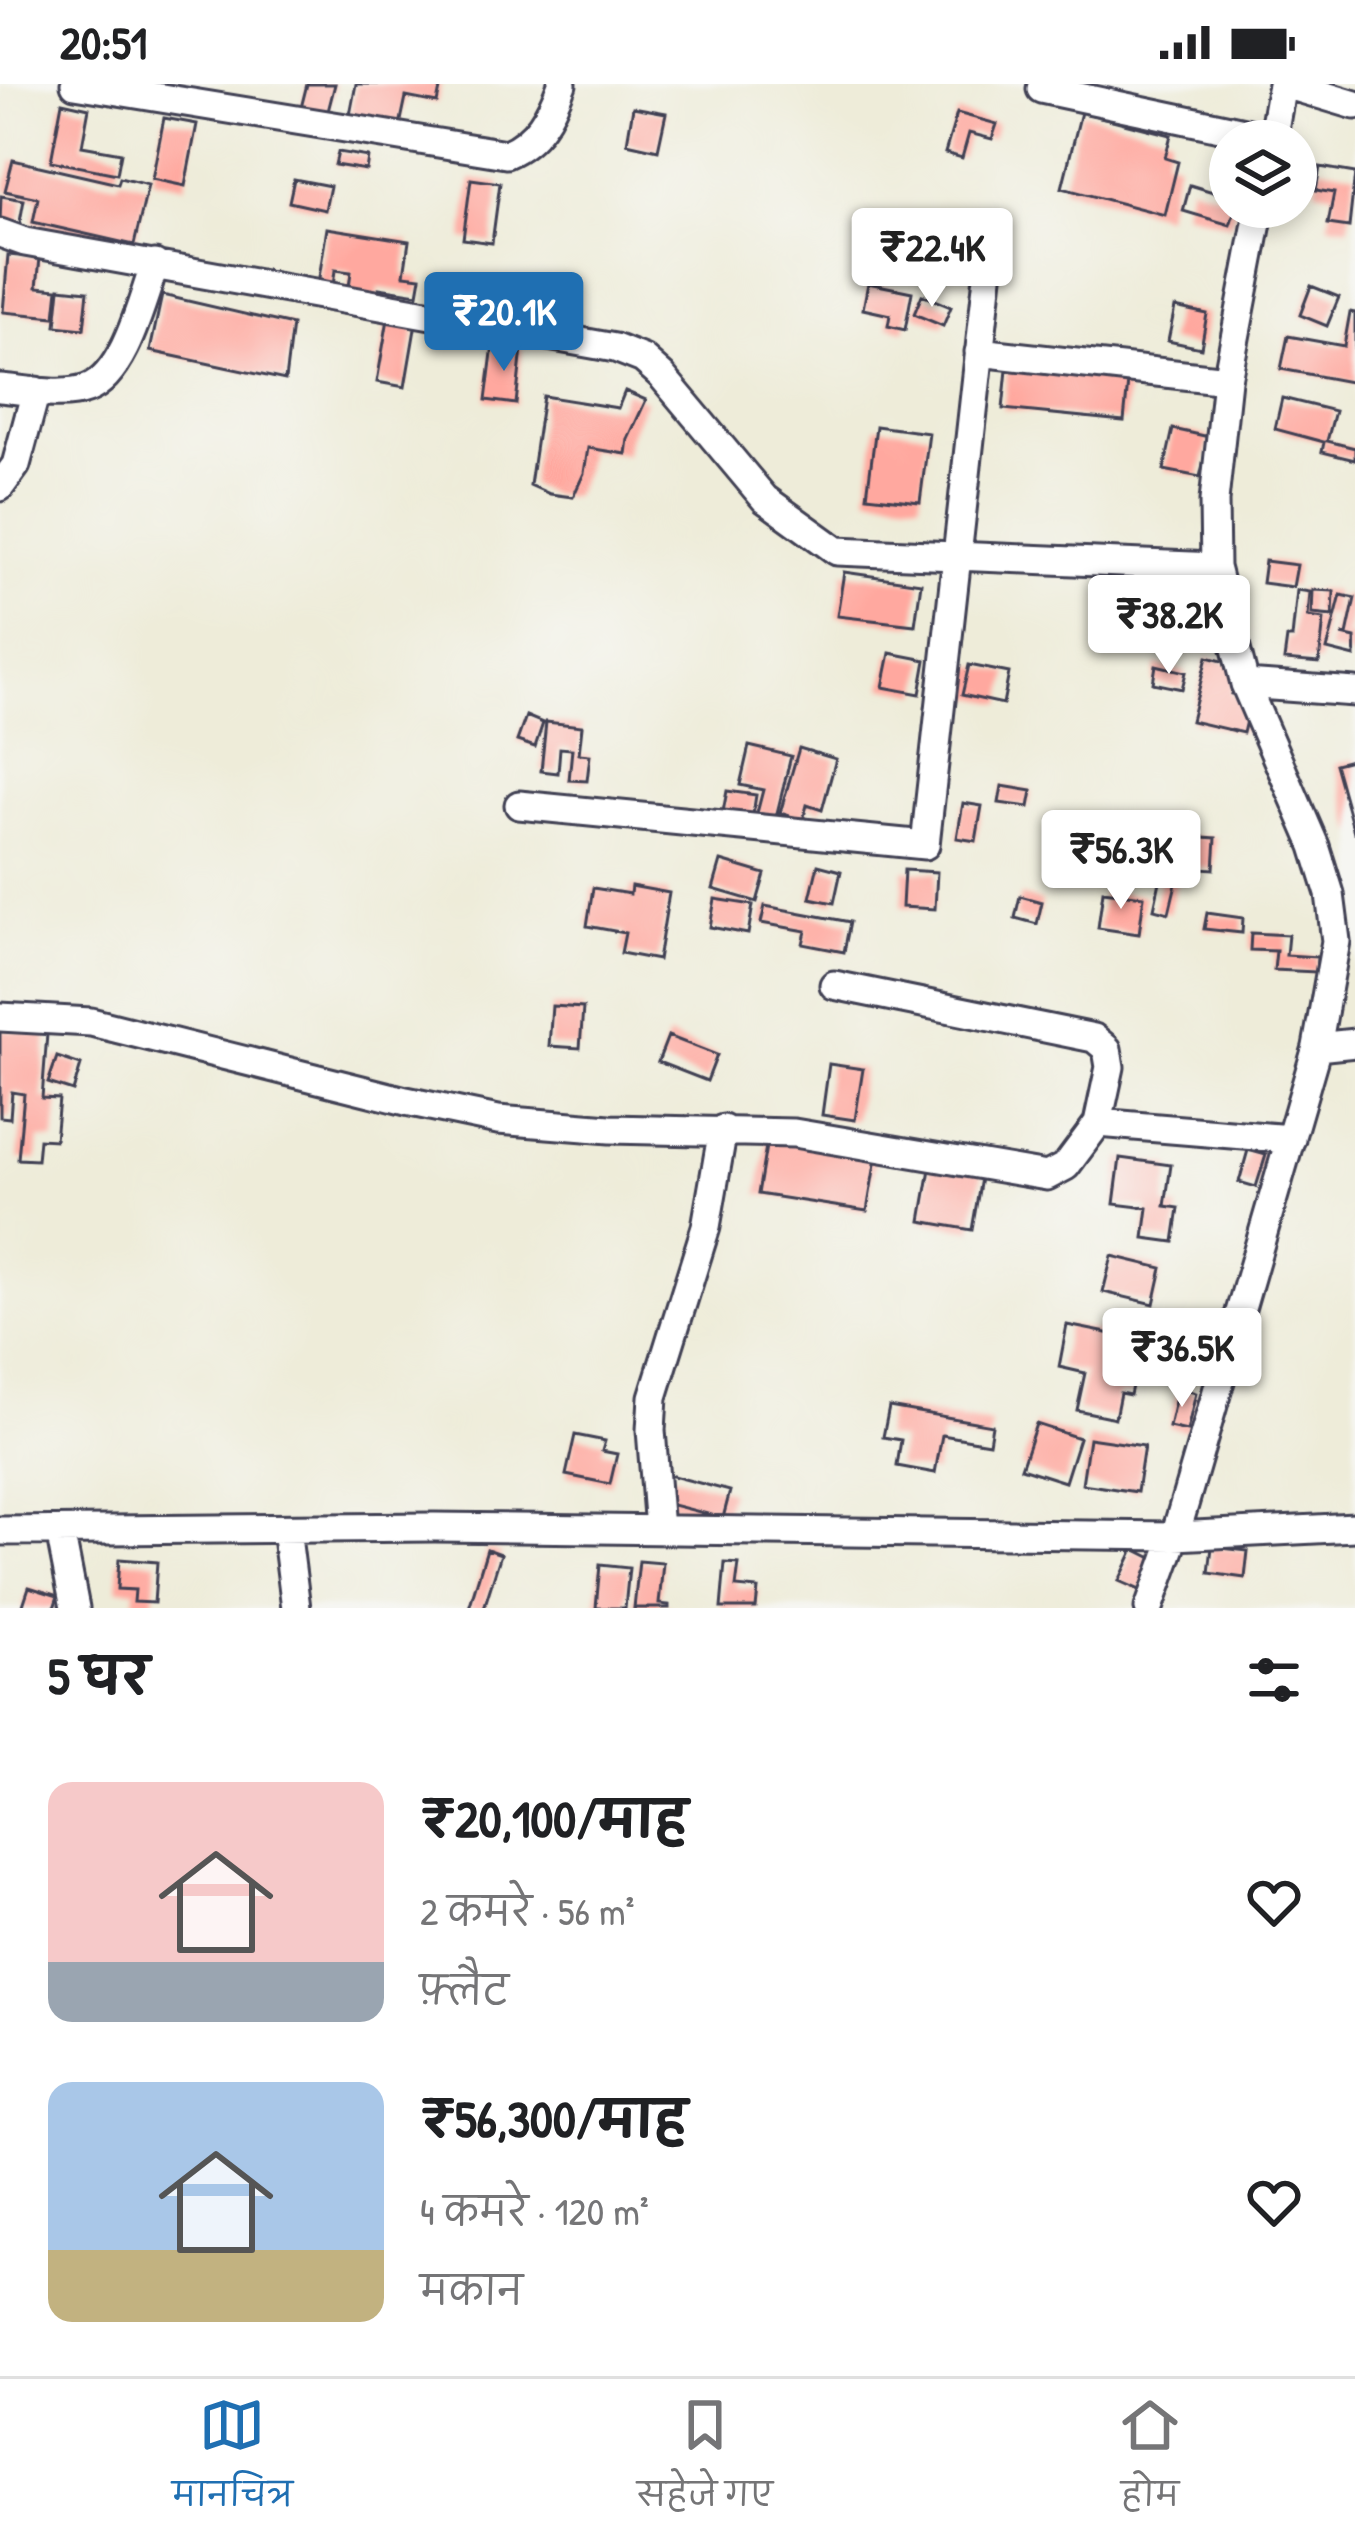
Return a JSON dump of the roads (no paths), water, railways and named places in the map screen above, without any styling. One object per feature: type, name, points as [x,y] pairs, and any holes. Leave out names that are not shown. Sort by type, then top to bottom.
[{"type":"street","points":[[75,84],[506,154],[524,147],[536,135],[562,84]]},
{"type":"street","points":[[1276,120],[1284,84],[1355,105]]},
{"type":"street","points":[[1041,89],[1209,126]]},
{"type":"street","points":[[1149,1608],[1175,1536],[1317,1047],[1336,940],[1330,894],[1315,846],[1246,684],[1215,567],[1214,500],[1227,380],[1256,228]]},
{"type":"street","points":[[0,233],[25,242],[615,349],[643,359],[765,500],[837,550],[1215,567]]},
{"type":"street","points":[[519,805],[925,844],[992,240]]},
{"type":"street","points":[[0,388],[85,390],[104,379],[117,364],[155,264]]},
{"type":"street","points":[[979,352],[1227,380]]},
{"type":"street","points":[[0,487],[16,465],[36,391]]},
{"type":"street","points":[[1246,684],[1355,692]]},
{"type":"street","points":[[0,1017],[91,1022],[498,1120],[610,1130],[794,1132],[1047,1176],[1066,1166],[1098,1123],[1110,1067],[1107,1049],[1094,1038],[834,985]]},
{"type":"street","points":[[1317,1047],[1355,1042]]},
{"type":"street","points":[[1098,1123],[1291,1139]]},
{"type":"street","points":[[659,1529],[653,1397],[706,1228],[723,1130]]},
{"type":"street","points":[[0,1531],[659,1529],[1175,1536],[1355,1526]]},
{"type":"street","points":[[286,1529],[296,1608]]},
{"type":"street","points":[[61,1531],[75,1608]]}]
